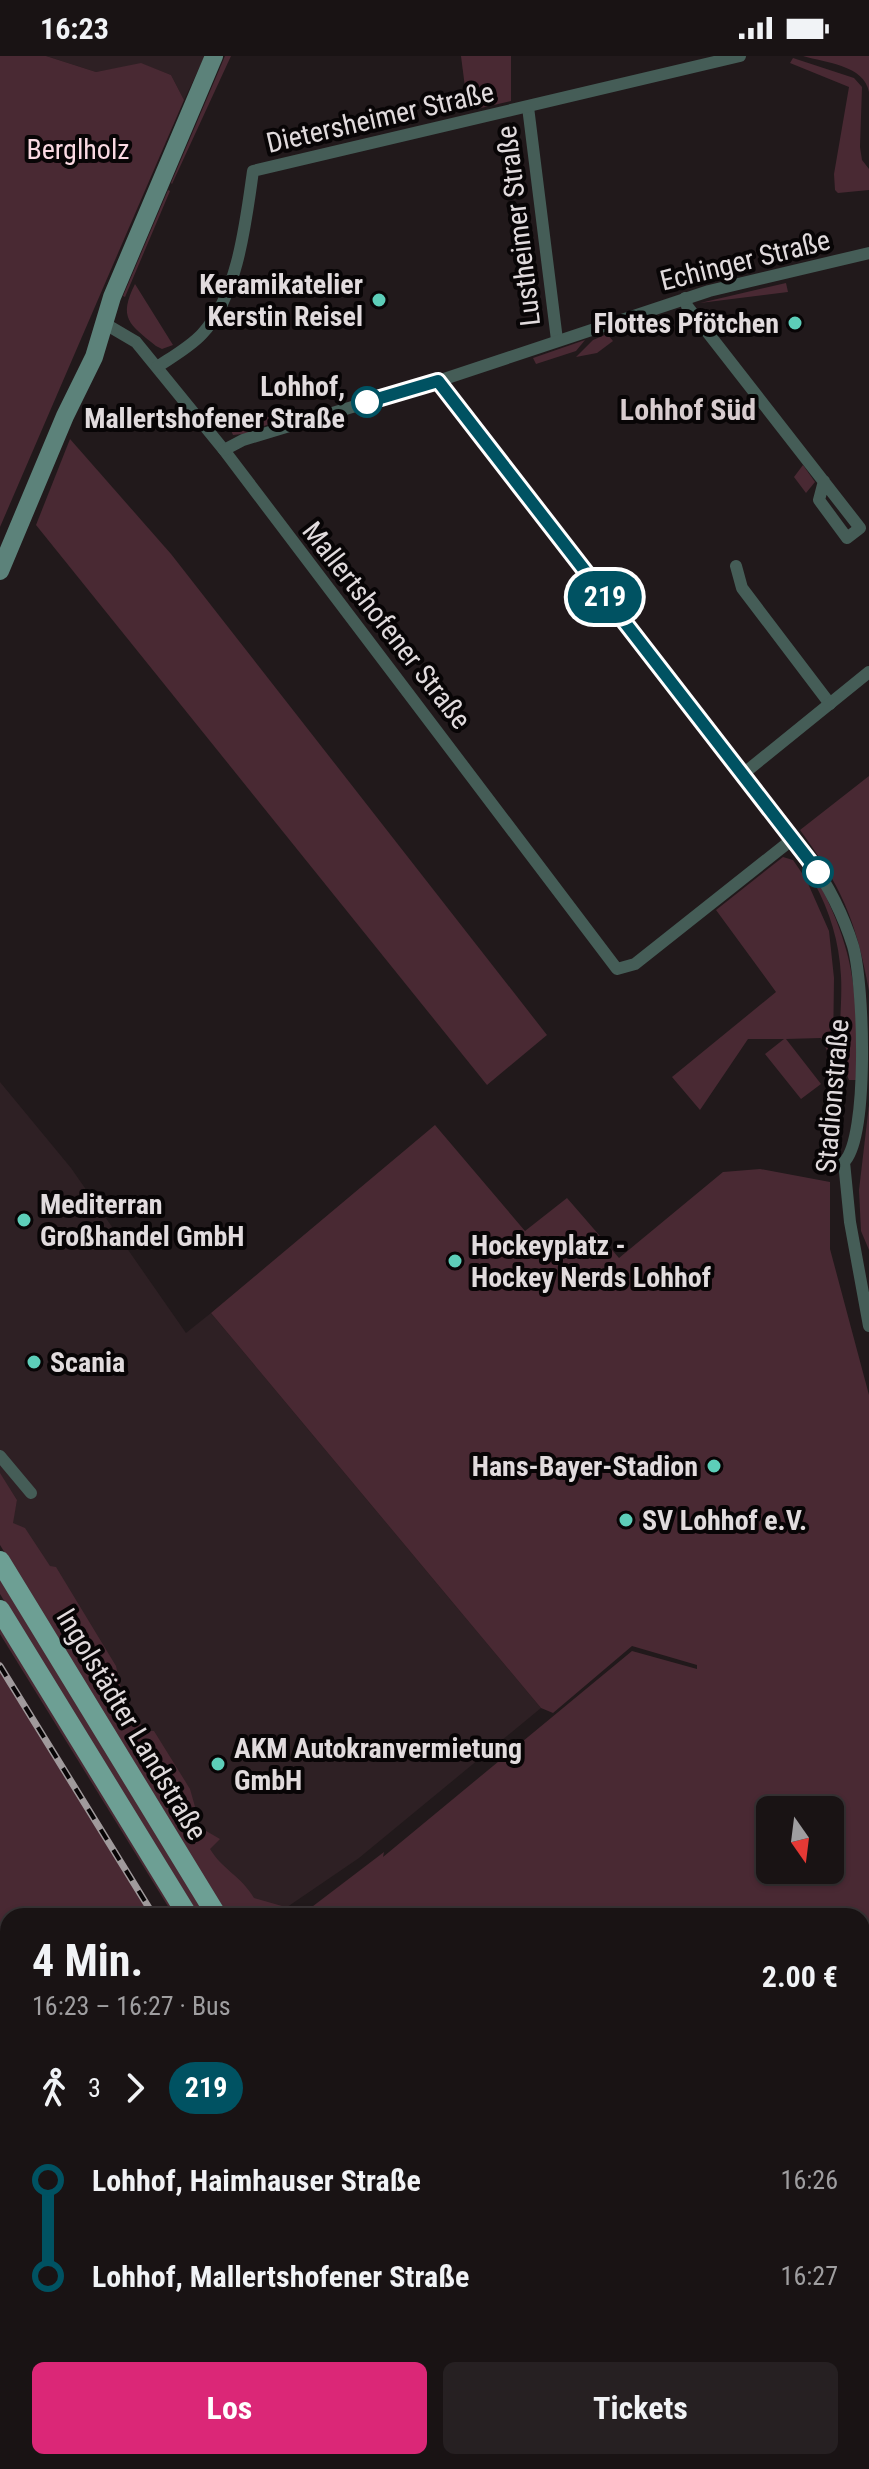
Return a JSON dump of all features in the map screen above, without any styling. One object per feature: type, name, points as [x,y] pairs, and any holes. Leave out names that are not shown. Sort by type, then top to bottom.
[{"type":"main road","points":[[0,571],[65,416],[82,352],[102,322],[214,56]]},
{"type":"main road","name":"Ingolstädter Landstraße","points":[[0,1561],[212,1908]]},
{"type":"main road","name":"Ingolstädter Landstraße","points":[[0,1610],[183,1908]]},
{"type":"street","name":"Dietersheimer Straße","points":[[157,367],[202,334],[215,315],[241,254],[253,171],[740,56]]},
{"type":"street","name":"Lustheimer Straße","points":[[528,107],[557,340]]},
{"type":"street","name":"Echinger Straße","points":[[224,450],[280,428],[438,381],[685,298],[865,254]]},
{"type":"street","points":[[865,254],[869,266]]},
{"type":"street","points":[[685,298],[687,306],[824,481]]},
{"type":"street","name":"Mallertshofener Straße","points":[[102,322],[136,342],[224,450],[613,966],[621,970],[635,964],[794,838]]},
{"type":"street","points":[[438,381],[794,838]]},
{"type":"street","points":[[736,566],[742,588],[830,704]]},
{"type":"street","points":[[743,774],[869,672]]},
{"type":"street","name":"Stadionstraße","points":[[794,838],[839,908],[860,974],[864,1032],[862,1093],[856,1150],[844,1162],[850,1222],[869,1326]]},
{"type":"street","points":[[0,1456],[31,1493]]},
{"type":"shaded area","points":[[46,56],[205,56],[184,100],[171,75],[142,64],[96,72]]},
{"type":"shaded area","points":[[0,1082],[71,1168],[186,1333],[211,1313],[541,1708],[359,1858],[286,1908],[243,1908],[12,1523],[17,1500],[0,1474]]},
{"type":"green space","name":"Berglholz","points":[[0,56],[46,56],[96,72],[141,63],[171,75],[184,100],[0,527]]},
{"type":"green space","points":[[225,56],[231,56],[172,184],[171,183]]},
{"type":"green space","points":[[461,56],[511,56],[511,101],[468,111]]},
{"type":"green space","points":[[803,56],[869,56],[869,92],[866,83],[852,71]]},
{"type":"green space","points":[[793,58],[854,78],[862,87],[860,147],[862,160],[869,169],[869,190],[838,193],[835,190],[834,174],[849,87],[790,63]]},
{"type":"green space","points":[[170,191],[125,297],[123,296]]},
{"type":"green space","points":[[786,283],[788,292],[700,303]]},
{"type":"green space","points":[[135,284],[173,345],[162,349],[156,346],[129,320],[127,305]]},
{"type":"green space","points":[[607,334],[613,341],[597,353],[576,357],[593,340]]},
{"type":"green space","points":[[585,340],[576,351],[536,364],[533,358]]},
{"type":"green space","points":[[291,410],[293,416],[251,433],[233,435],[230,428]]},
{"type":"green space","points":[[70,439],[171,554],[547,1035],[487,1085],[36,525]]},
{"type":"green space","points":[[803,465],[815,482],[806,493],[794,477]]},
{"type":"green space","points":[[869,776],[869,991],[845,904],[826,868],[800,830]]},
{"type":"green space","points":[[783,857],[793,860],[806,879],[829,931],[834,978],[833,1052],[829,1055],[821,1038],[786,1039],[821,1084],[801,1099],[765,1054],[784,1039],[748,1039],[700,1110],[672,1077],[776,992],[716,910]]},
{"type":"green space","points":[[817,879],[840,931],[852,977],[858,1080],[849,1080],[844,1066],[838,951],[825,904],[814,882]]},
{"type":"green space","points":[[869,1105],[869,1250],[861,1231],[859,1190]]},
{"type":"green space","name":"SV Lohhof e.V.","points":[[435,1125],[525,1231],[567,1198],[619,1258],[723,1172],[760,1169],[830,1182],[830,1249],[869,1395],[869,1908],[310,1908],[384,1852],[383,1857],[632,1651],[697,1669],[697,1665],[632,1646],[553,1713],[541,1708],[211,1313]]},
{"type":"green space","points":[[0,1473],[17,1500],[13,1523],[25,1528],[50,1566],[56,1567],[116,1666],[123,1697],[145,1731],[154,1731],[190,1789],[201,1828],[220,1839],[210,1849],[254,1898],[283,1908],[223,1908],[0,1545]]},
{"type":"green space","points":[[0,1575],[204,1908],[193,1908],[0,1594]]},
{"type":"green space","points":[[0,1623],[175,1908],[169,1908],[0,1634]]},
{"type":"green space","points":[[0,1661],[146,1908],[0,1908]]},
{"type":"railway","points":[[0,1666],[149,1908]]},
{"type":"bus line","name":"219","points":[[367,402],[438,381],[818,872]]},
{"type":"place","name":"Keramikatelier Kerstin Reisel","points":[[379,300]]},
{"type":"place","name":"Flottes Pfötchen","points":[[795,323]]},
{"type":"place","name":"Lohhof, Mallertshofener Straße","points":[[367,402]]},
{"type":"place","name":"Mediterran Großhandel GmbH","points":[[24,1220]]},
{"type":"place","name":"Hockeyplatz - Hockey Nerds Lohhof","points":[[455,1261]]},
{"type":"place","name":"Scania","points":[[34,1362]]},
{"type":"place","name":"Hans-Bayer-Stadion","points":[[714,1466]]},
{"type":"place","name":"SV Lohhof e.V.","points":[[626,1520]]},
{"type":"place","name":"AKM Autokranvermietung GmbH","points":[[218,1764]]},
{"type":"district","name":"Lohhof Süd","points":[[688,410]]}]
